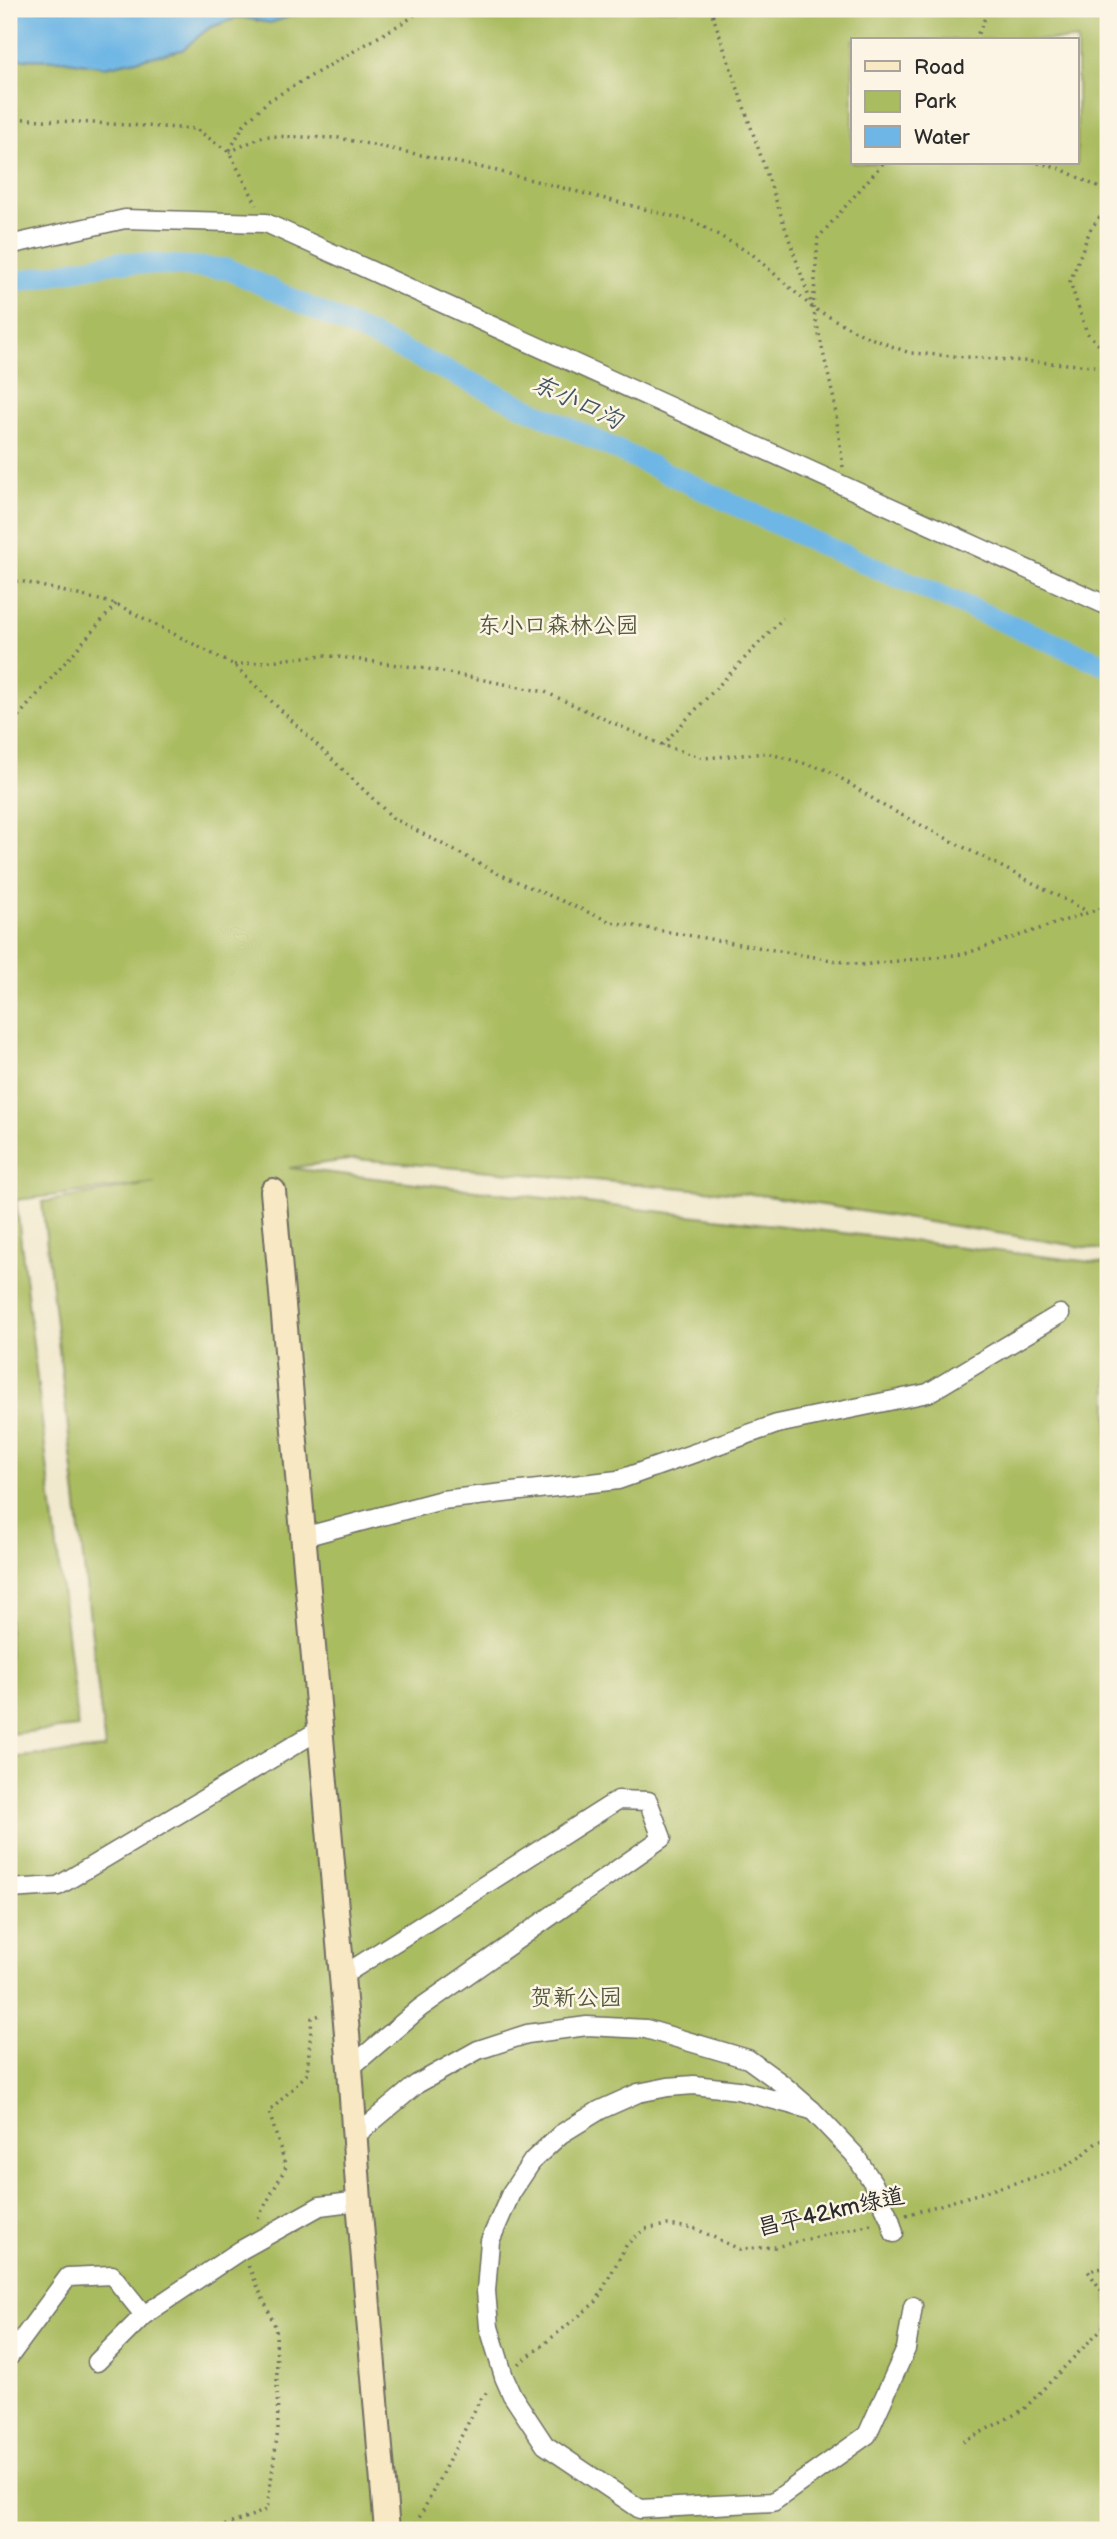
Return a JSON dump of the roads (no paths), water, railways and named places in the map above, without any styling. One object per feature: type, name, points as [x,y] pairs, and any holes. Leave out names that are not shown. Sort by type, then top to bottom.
[{"type":"street","points":[[9,245],[125,219],[266,223],[1108,606]]},
{"type":"street","points":[[273,1191],[345,2007],[387,2530]]},
{"type":"street","points":[[303,1537],[442,1500],[618,1480],[777,1424],[928,1393],[1060,1314]]},
{"type":"street","points":[[9,1889],[58,1886],[321,1729]]},
{"type":"street","points":[[342,1976],[618,1800],[648,1801],[662,1838],[420,2008],[350,2068]]},
{"type":"street","points":[[355,2136],[417,2084],[478,2050],[527,2034],[587,2026],[646,2029],[748,2059],[781,2083],[812,2110],[854,2154],[873,2183],[892,2226]]},
{"type":"street","points":[[812,2110],[738,2090],[694,2085],[668,2087],[638,2093],[600,2110],[561,2134],[533,2160],[510,2193],[490,2241],[486,2291],[488,2315],[504,2376],[512,2395],[545,2445],[640,2509],[773,2502],[867,2435],[906,2348],[913,2306]]},
{"type":"street","points":[[97,2362],[144,2315],[241,2250],[320,2206],[359,2201]]},
{"type":"street","points":[[9,2357],[68,2277],[112,2275],[144,2315]]},
{"type":"water","points":[[9,9],[306,9],[270,23],[239,17],[209,28],[182,50],[105,67],[61,60],[9,59]]},
{"type":"waterway","name":"东小口沟","points":[[9,283],[117,262],[228,269],[819,544],[1108,666]]},
{"type":"park label","name":"东小口森林公园","points":[[558,626]]},
{"type":"park label","name":"贺新公园","points":[[576,1998]]}]
